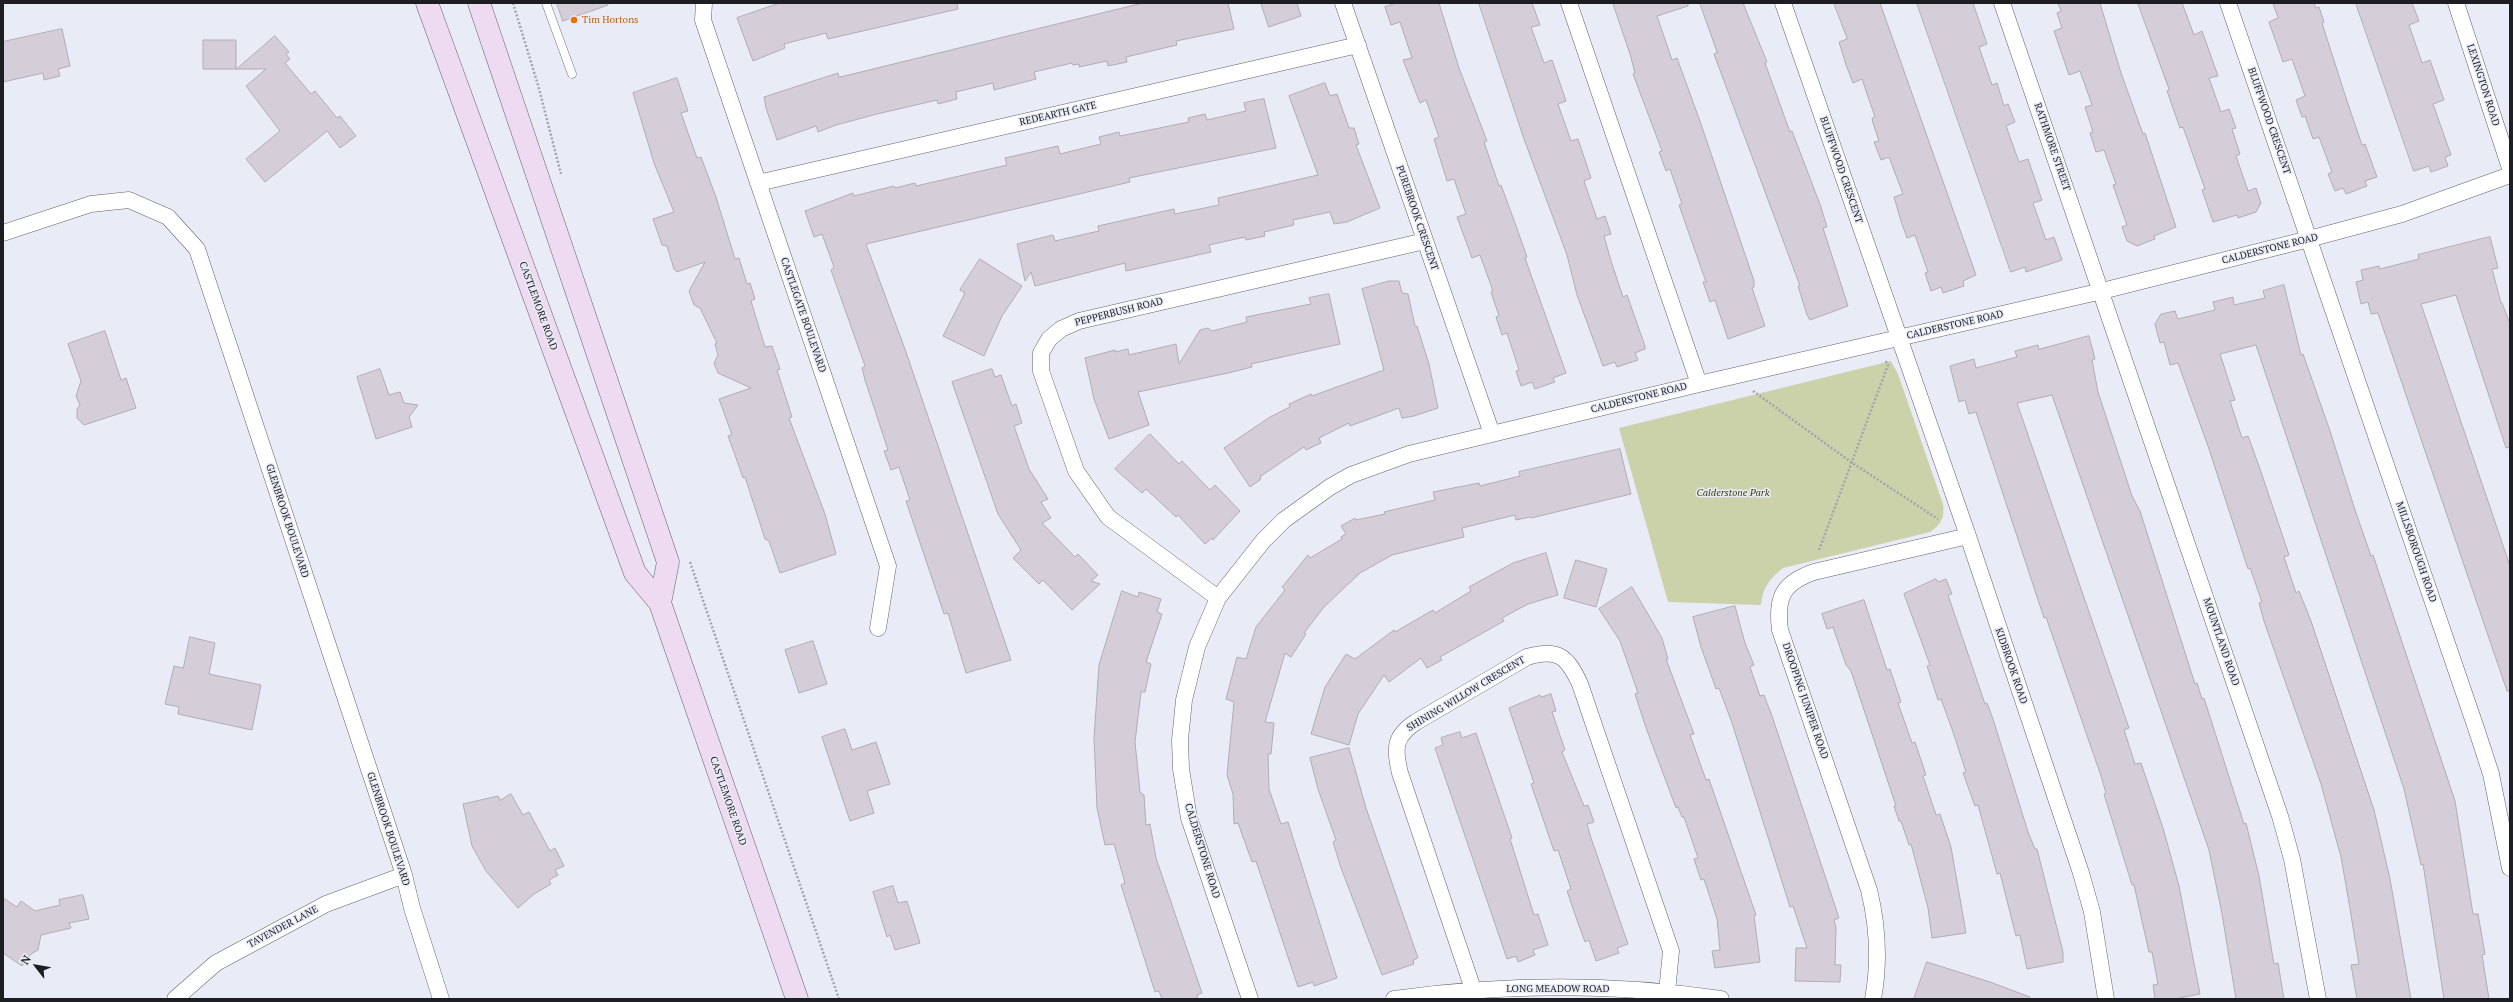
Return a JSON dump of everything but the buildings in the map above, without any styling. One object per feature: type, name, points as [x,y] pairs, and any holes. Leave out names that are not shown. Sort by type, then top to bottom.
[{"type":"main road","name":"CASTLEMORE ROAD","points":[[427,3],[635,574],[660,603],[797,999]]},
{"type":"main road","points":[[479,3],[668,562],[660,603]]},
{"type":"street","name":"CASTLEGATE BOULEVARD","points":[[704,3],[703,20],[888,566],[878,628]]},
{"type":"street","name":"PUREBROOK CRESCENT","points":[[1343,3],[1492,434]]},
{"type":"street","points":[[1569,3],[1699,384]]},
{"type":"street","name":"BLUFFWOOD CRESCENT","points":[[1783,3],[1899,338]]},
{"type":"street","name":"RATHMORE STREET","points":[[2002,3],[2102,291]]},
{"type":"street","name":"BLUFFWOOD CRESCENT","points":[[2228,3],[2310,239]]},
{"type":"street","name":"LEXINGTON ROAD","points":[[2456,3],[2510,168]]},
{"type":"street","name":"REDEARTH GATE","points":[[758,184],[1358,45]]},
{"type":"street","name":"CALDERSTONE ROAD","points":[[1250,999],[1189,818],[1181,769],[1182,719],[1190,672],[1197,647],[1218,598],[1263,541],[1279,525],[1330,487],[1351,475],[1378,463],[1699,384],[2102,291],[2310,239],[2402,214],[2510,175]]},
{"type":"street","name":"GLENBROOK BOULEVARD","points":[[3,233],[91,204],[129,200],[168,217],[197,249],[404,875],[412,908],[441,999]]},
{"type":"street","name":"MILLSBOROUGH ROAD","points":[[2310,239],[2482,745],[2491,774],[2510,868]]},
{"type":"street","name":"PEPPERBUSH ROAD","points":[[1218,598],[1124,530],[1108,517],[1093,498],[1076,471],[1041,371],[1041,353],[1049,339],[1061,328],[1079,321],[1425,241]]},
{"type":"street","name":"MOUNTLAND ROAD","points":[[2102,291],[2280,816],[2292,859],[2318,999]]},
{"type":"street","name":"KIDBROOK ROAD","points":[[1899,338],[1968,536],[2081,873],[2092,912],[2106,999]]},
{"type":"street","name":"DROOPING JUNIPER ROAD","points":[[1873,999],[1878,970],[1875,914],[1864,875],[1780,630],[1778,614],[1780,597],[1789,586],[1801,577],[1814,572],[1968,536]]},
{"type":"street","name":"SHINING WILLOW CRESCENT","points":[[1473,989],[1400,773],[1396,758],[1398,742],[1404,730],[1416,722],[1527,657],[1545,652],[1561,656],[1572,666],[1580,684],[1671,950],[1667,992]]},
{"type":"street","name":"TAVENDER LANE","points":[[175,999],[216,962],[326,904],[404,875]]},
{"type":"street","name":"LONG MEADOW ROAD","points":[[1394,999],[1473,989],[1582,988],[1667,992],[1721,999]]},
{"type":"lane","points":[[546,3],[572,74]]},
{"type":"path","points":[[1819,550],[1888,365],[1884,359]]},
{"type":"path","points":[[1752,390],[1852,462],[1938,519]]},
{"type":"green space","name":"Calderstone Park","points":[[1891,361],[1898,374],[1943,504],[1943,517],[1937,526],[1930,532],[1783,568],[1775,575],[1765,588],[1761,605],[1668,602],[1619,428]]},
{"type":"place","name":"Tim Hortons","points":[[574,20]]}]
